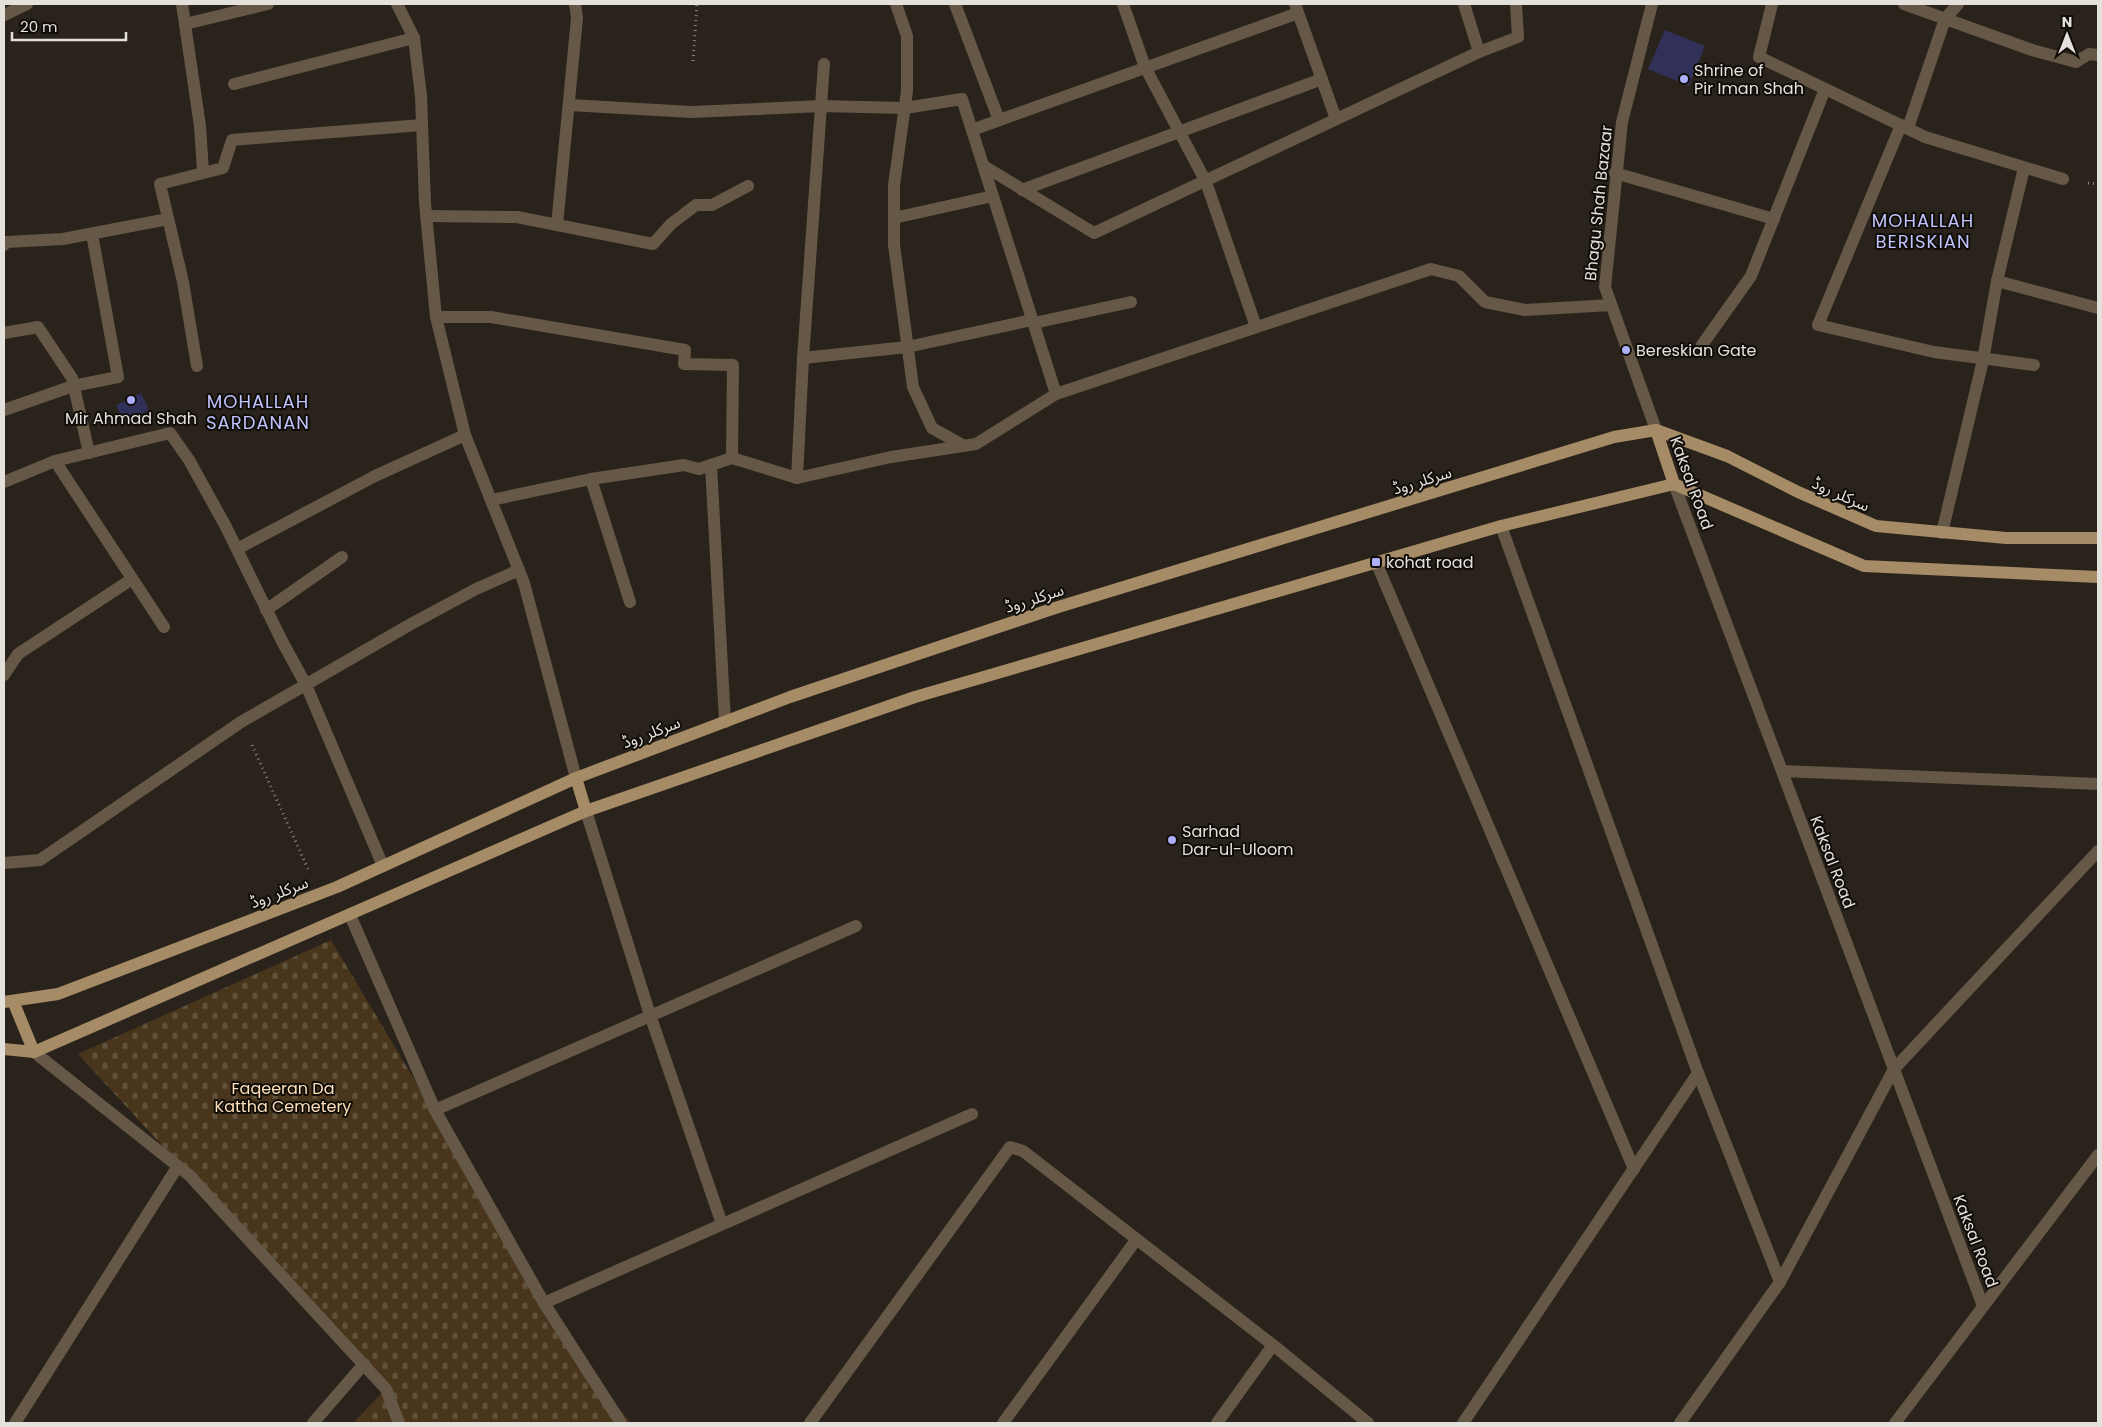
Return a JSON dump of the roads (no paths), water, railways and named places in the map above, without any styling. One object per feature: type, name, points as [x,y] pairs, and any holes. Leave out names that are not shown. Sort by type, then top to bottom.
[{"type":"main road","name":"Kaksal Road","points":[[1656,430],[1674,484]]},
{"type":"main road","name":"سرکلر روڈ","points":[[8,1001],[58,994],[319,894],[576,778],[790,696],[1055,608],[1614,437],[1656,430],[1727,456],[1798,492],[1876,526],[2006,538],[2097,542]]},
{"type":"main road","points":[[4,1048],[34,1052],[586,811],[915,697],[1500,526],[1674,484],[1864,566],[2098,577]]},
{"type":"main road","points":[[576,778],[586,811]]},
{"type":"main road","points":[[8,1001],[34,1052]]},
{"type":"street","points":[[4,15],[27,4]]},
{"type":"street","points":[[182,4],[200,126],[203,171]]},
{"type":"street","points":[[185,24],[268,4]]},
{"type":"street","points":[[397,4],[414,38],[422,125],[426,216],[436,317],[465,434],[524,583],[576,778]]},
{"type":"street","points":[[558,226],[577,18],[575,4]]},
{"type":"street","points":[[896,4],[907,36],[905,108],[894,185],[894,245],[913,387],[932,428],[964,446]]},
{"type":"street","points":[[955,4],[999,120]]},
{"type":"street","points":[[1123,4],[1146,67],[1178,132],[1206,182],[1256,328]]},
{"type":"street","points":[[1464,4],[1479,52]]},
{"type":"street","points":[[984,166],[1094,233],[1479,52],[1518,37],[1516,4]]},
{"type":"street","name":"Bhagu Shah Bazaar","points":[[1652,4],[1622,122],[1615,172],[1605,287],[1656,430]]},
{"type":"street","points":[[1772,4],[1759,57],[1925,137],[2063,180]]},
{"type":"street","points":[[1904,4],[2032,50],[2076,62],[2089,54],[2098,55]]},
{"type":"street","points":[[1958,4],[1945,19],[1904,127],[1818,325],[1934,352],[1983,360],[2034,365]]},
{"type":"street","points":[[972,130],[1146,67],[1296,8],[1336,119]]},
{"type":"street","points":[[234,84],[414,38]]},
{"type":"street","points":[[797,478],[824,64]]},
{"type":"street","points":[[1022,190],[1322,79]]},
{"type":"street","points":[[1702,345],[1751,276],[1825,89]]},
{"type":"street","points":[[569,104],[692,112],[821,106],[905,108],[962,99],[1056,394]]},
{"type":"street","points":[[197,366],[183,282],[160,184],[203,171],[223,168],[232,140],[422,125]]},
{"type":"street","points":[[1942,533],[1983,360],[1997,281],[2024,168]]},
{"type":"street","points":[[1615,172],[1774,218]]},
{"type":"street","points":[[426,216],[517,217],[653,244],[671,224],[696,205],[712,205],[748,186]]},
{"type":"street","points":[[894,218],[993,196]]},
{"type":"street","points":[[4,245],[6,242],[63,239],[168,219]]},
{"type":"street","points":[[4,410],[73,386],[118,377],[92,234]]},
{"type":"street","points":[[491,500],[591,479],[684,465],[699,468],[732,458],[797,478],[891,457],[976,444],[1056,394],[1431,269],[1459,276],[1485,302],[1525,310],[1611,305]]},
{"type":"street","points":[[1997,281],[2098,308]]},
{"type":"street","points":[[804,358],[907,347],[1131,302]]},
{"type":"street","points":[[436,317],[491,317],[518,321],[686,350],[684,364],[733,365],[732,458]]},
{"type":"street","points":[[4,333],[38,327],[72,378],[88,453]]},
{"type":"street","points":[[4,482],[56,461],[170,433],[189,460],[237,549],[266,610],[306,685],[383,866]]},
{"type":"street","points":[[237,549],[375,476],[465,434]]},
{"type":"street","points":[[56,461],[164,627]]},
{"type":"street","points":[[711,465],[725,722]]},
{"type":"street","points":[[591,479],[630,602]]},
{"type":"street","name":"Kaksal Road","points":[[1674,484],[1983,1306]]},
{"type":"street","points":[[1500,526],[1698,1073],[1780,1282]]},
{"type":"street","points":[[266,610],[342,557]]},
{"type":"street","points":[[1376,562],[1634,1169]]},
{"type":"street","points":[[4,863],[40,860],[241,722],[411,624],[519,570]]},
{"type":"street","points":[[4,675],[18,654],[132,579]]},
{"type":"street","points":[[1782,772],[2098,784]]},
{"type":"street","points":[[586,811],[650,1015],[722,1224]]},
{"type":"street","points":[[1680,1423],[1780,1282],[1894,1069],[2098,851]]},
{"type":"street","points":[[350,915],[435,1110],[544,1303],[621,1423]]},
{"type":"street","points":[[435,1110],[856,926]]},
{"type":"street","points":[[34,1052],[189,1175],[386,1389],[399,1423]]},
{"type":"street","points":[[1464,1423],[1698,1073]]},
{"type":"street","points":[[544,1303],[972,1114]]},
{"type":"street","points":[[810,1423],[1010,1147],[1023,1151],[1273,1345],[1368,1423]]},
{"type":"street","points":[[1895,1423],[2098,1155]]},
{"type":"street","points":[[15,1423],[178,1166]]},
{"type":"street","points":[[1003,1423],[1136,1240]]},
{"type":"street","points":[[1217,1423],[1273,1345]]},
{"type":"street","points":[[314,1423],[364,1364]]},
{"type":"place","name":"Shrine of Pir Iman Shah","points":[[1684,79]]},
{"type":"place","name":"Bereskian Gate","points":[[1626,350]]},
{"type":"place","name":"Mir Ahmad Shah","points":[[131,400]]},
{"type":"place","name":"kohat road","points":[[1376,562]]},
{"type":"place","name":"Sarhad Dar-ul-Uloom","points":[[1172,840]]},
{"type":"district","name":"MOHALLAH BERISKIAN","points":[[1923,231]]},
{"type":"district","name":"MOHALLAH SARDANAN","points":[[258,412]]},
{"type":"park label","name":"Faqeeran Da Kattha Cemetery","points":[[283,1097]]}]
